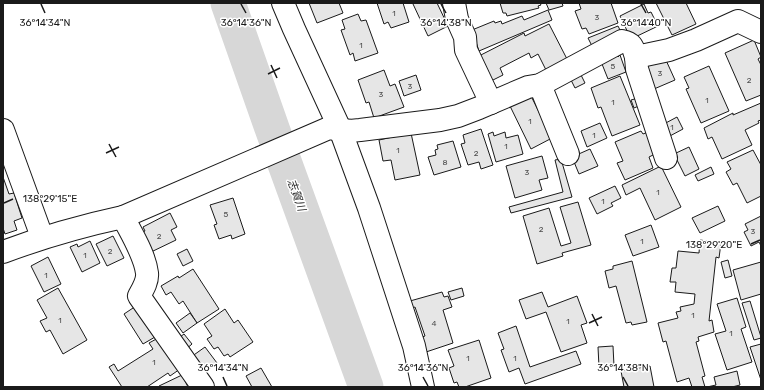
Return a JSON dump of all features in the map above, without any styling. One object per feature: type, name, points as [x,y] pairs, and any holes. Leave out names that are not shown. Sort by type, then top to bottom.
[{"type":"street","points":[[284,3],[335,129],[372,215],[414,346],[423,387]]},
{"type":"street","points":[[454,3],[457,19],[465,37],[466,50],[491,103]]},
{"type":"street","points":[[636,57],[669,50],[696,40],[740,12],[761,32]]},
{"type":"street","points":[[3,252],[42,237],[88,224],[123,217],[335,129],[360,130],[440,120],[458,116],[528,86],[540,85],[622,41],[628,42],[632,46],[636,57],[637,69],[666,158]]},
{"type":"street","points":[[540,85],[568,154]]},
{"type":"street","points":[[3,130],[42,237]]},
{"type":"street","points":[[123,217],[144,261],[147,273],[146,284],[139,296],[203,387]]},
{"type":"building","points":[[309,3],[339,3],[343,13],[317,23]]},
{"type":"building","points":[[377,3],[403,3],[409,22],[391,28],[388,22],[384,24]]},
{"type":"building","points":[[437,3],[448,26],[428,36],[413,4]]},
{"type":"building","points":[[500,3],[540,3],[541,5],[538,6],[539,8],[507,16],[506,13],[503,13]]},
{"type":"building","points":[[546,3],[562,3],[563,6],[549,10]]},
{"type":"building","points":[[579,3],[611,3],[618,23],[589,34],[586,28],[582,29],[575,11],[581,9]]},
{"type":"building","points":[[656,3],[686,3],[696,24],[672,35]]},
{"type":"building","points":[[644,4],[648,13],[651,12],[658,26],[631,39],[620,16]]},
{"type":"building","points":[[548,10],[552,20],[479,51],[472,30],[494,21],[495,23],[501,21],[502,24],[522,16],[524,20]]},
{"type":"building","points":[[358,14],[361,21],[366,20],[378,53],[355,61],[353,53],[350,55],[341,30],[345,29],[342,20]]},
{"type":"building","points":[[549,24],[567,59],[546,70],[538,54],[531,58],[529,53],[500,68],[503,75],[487,83],[475,58],[524,33],[525,36]]},
{"type":"building","points":[[618,26],[622,34],[592,46],[588,38]]},
{"type":"building","points":[[754,40],[761,57],[758,59],[761,65],[761,95],[746,101],[725,53]]},
{"type":"building","points":[[616,53],[618,57],[620,55],[626,72],[608,79],[600,59]]},
{"type":"building","points":[[665,58],[675,80],[654,89],[645,66]]},
{"type":"building","points":[[709,66],[729,111],[701,123],[686,89],[689,88],[684,77]]},
{"type":"building","points":[[384,70],[390,86],[395,84],[404,107],[374,118],[369,102],[366,103],[358,80]]},
{"type":"building","points":[[579,71],[585,83],[575,88],[569,76]]},
{"type":"building","points":[[416,75],[421,90],[404,96],[399,81]]},
{"type":"building","points":[[620,76],[640,125],[612,136],[601,107],[598,108],[591,88]]},
{"type":"building","points":[[530,94],[552,138],[531,149],[509,104]]},
{"type":"building","points":[[638,98],[641,105],[634,108],[631,100]]},
{"type":"building","points":[[761,103],[761,120],[758,121],[759,123],[745,130],[752,145],[722,159],[712,137],[708,139],[704,128],[733,113],[733,115]]},
{"type":"building","points":[[677,117],[683,129],[668,137],[662,125]]},
{"type":"building","points":[[600,123],[607,138],[587,147],[581,131]]},
{"type":"building","points":[[481,129],[493,165],[481,169],[479,162],[468,165],[461,144],[465,143],[463,135]]},
{"type":"building","points":[[641,131],[643,134],[648,132],[655,154],[649,157],[653,168],[625,180],[617,163],[623,161],[615,142]]},
{"type":"building","points":[[493,132],[494,136],[505,132],[506,138],[518,135],[523,154],[496,162],[488,134]]},
{"type":"building","points":[[411,133],[420,175],[395,180],[391,160],[383,161],[379,140]]},
{"type":"building","points":[[453,141],[461,167],[434,175],[428,157],[436,155],[435,150],[438,149],[437,145]]},
{"type":"building","points":[[689,147],[699,169],[685,176],[674,154]]},
{"type":"building","points":[[590,149],[598,166],[579,174],[572,157]]},
{"type":"building","points":[[753,150],[761,165],[761,196],[747,203],[737,183],[733,185],[726,172],[731,169],[727,162]]},
{"type":"building","points":[[542,156],[548,178],[539,180],[542,190],[515,198],[506,166]]},
{"type":"building","points":[[561,159],[572,197],[511,213],[509,207],[563,192],[555,160]]},
{"type":"building","points":[[661,166],[681,207],[655,220],[640,188],[626,195],[622,185]]},
{"type":"building","points":[[711,167],[714,174],[698,181],[695,175]]},
{"type":"building","points":[[3,177],[9,194],[14,193],[22,218],[14,221],[17,230],[5,234],[3,228]]},
{"type":"building","points":[[615,186],[621,198],[611,203],[613,206],[597,214],[589,198]]},
{"type":"building","points":[[233,198],[245,234],[232,239],[231,235],[219,239],[214,225],[217,224],[210,205]]},
{"type":"building","points":[[578,202],[591,245],[562,253],[563,256],[537,264],[523,216],[549,208],[561,246],[571,243],[560,207]]},
{"type":"building","points":[[718,206],[725,221],[700,233],[692,218]]},
{"type":"building","points":[[170,213],[177,227],[171,230],[176,240],[149,253],[141,233],[145,231],[143,227]]},
{"type":"building","points":[[761,216],[761,246],[759,242],[751,246],[744,232],[748,230],[745,224]]},
{"type":"building","points":[[651,225],[659,247],[633,256],[625,235]]},
{"type":"building","points":[[113,236],[124,258],[107,266],[96,244]]},
{"type":"building","points":[[700,240],[721,243],[719,258],[716,257],[709,321],[712,320],[714,332],[698,337],[699,341],[696,342],[705,376],[702,377],[705,387],[692,387],[689,378],[677,382],[666,341],[663,342],[658,323],[678,318],[676,312],[681,311],[680,307],[694,304],[695,294],[675,292],[676,282],[670,282],[672,268],[676,268],[678,251],[699,253]]},
{"type":"building","points":[[90,241],[100,263],[82,272],[70,247],[77,244],[78,247]]},
{"type":"building","points":[[187,249],[193,261],[183,266],[177,254]]},
{"type":"building","points":[[48,257],[61,284],[44,292],[31,266]]},
{"type":"building","points":[[728,260],[732,276],[725,278],[721,262]]},
{"type":"building","points":[[632,261],[647,322],[632,325],[631,322],[626,323],[616,286],[609,288],[605,271],[613,269],[613,266]]},
{"type":"building","points":[[761,262],[761,294],[741,300],[733,270]]},
{"type":"building","points":[[193,269],[219,309],[197,323],[183,301],[179,304],[171,292],[166,295],[161,286],[178,276],[179,278]]},
{"type":"building","points":[[58,288],[87,340],[63,354],[50,330],[46,332],[40,321],[47,318],[37,300]]},
{"type":"building","points":[[462,288],[464,296],[451,300],[448,292]]},
{"type":"building","points":[[442,292],[444,297],[448,296],[452,307],[443,310],[453,343],[423,353],[419,338],[425,336],[415,307],[412,308],[410,301]]},
{"type":"building","points":[[542,292],[548,307],[577,296],[587,323],[581,325],[587,343],[561,352],[546,312],[526,319],[519,300]]},
{"type":"building","points":[[737,298],[746,327],[741,329],[752,362],[727,370],[715,334],[726,331],[717,304]]},
{"type":"building","points":[[750,301],[761,337],[754,340],[742,303]]},
{"type":"building","points":[[136,306],[155,337],[143,344],[124,314]]},
{"type":"building","points":[[225,309],[234,323],[238,320],[253,342],[230,357],[228,354],[224,356],[218,347],[214,349],[207,339],[212,336],[204,324]]},
{"type":"building","points":[[190,313],[197,323],[183,333],[176,323]]},
{"type":"building","points":[[516,326],[530,367],[576,351],[581,364],[525,384],[519,368],[509,372],[501,350],[504,349],[498,333]]},
{"type":"building","points":[[184,334],[192,344],[184,351],[176,340]]},
{"type":"building","points":[[160,337],[180,369],[170,376],[168,373],[147,387],[122,387],[109,367],[114,364],[118,371],[153,349],[149,343]]},
{"type":"building","points":[[479,340],[491,378],[465,387],[459,387],[457,382],[454,383],[449,368],[454,366],[448,350]]},
{"type":"building","points":[[761,344],[761,380],[750,347]]},
{"type":"building","points":[[613,346],[614,366],[599,367],[598,347]]},
{"type":"building","points":[[205,347],[217,363],[203,373],[191,357]]},
{"type":"building","points":[[650,366],[654,387],[624,387],[621,371]]},
{"type":"building","points":[[261,368],[272,387],[252,387],[246,376]]},
{"type":"building","points":[[737,371],[740,385],[732,387],[707,387],[716,385],[714,377]]},
{"type":"building","points":[[182,375],[188,387],[159,387],[159,386]]},
{"type":"waterway","name":"志賀川","points":[[228,3],[366,387]]}]
